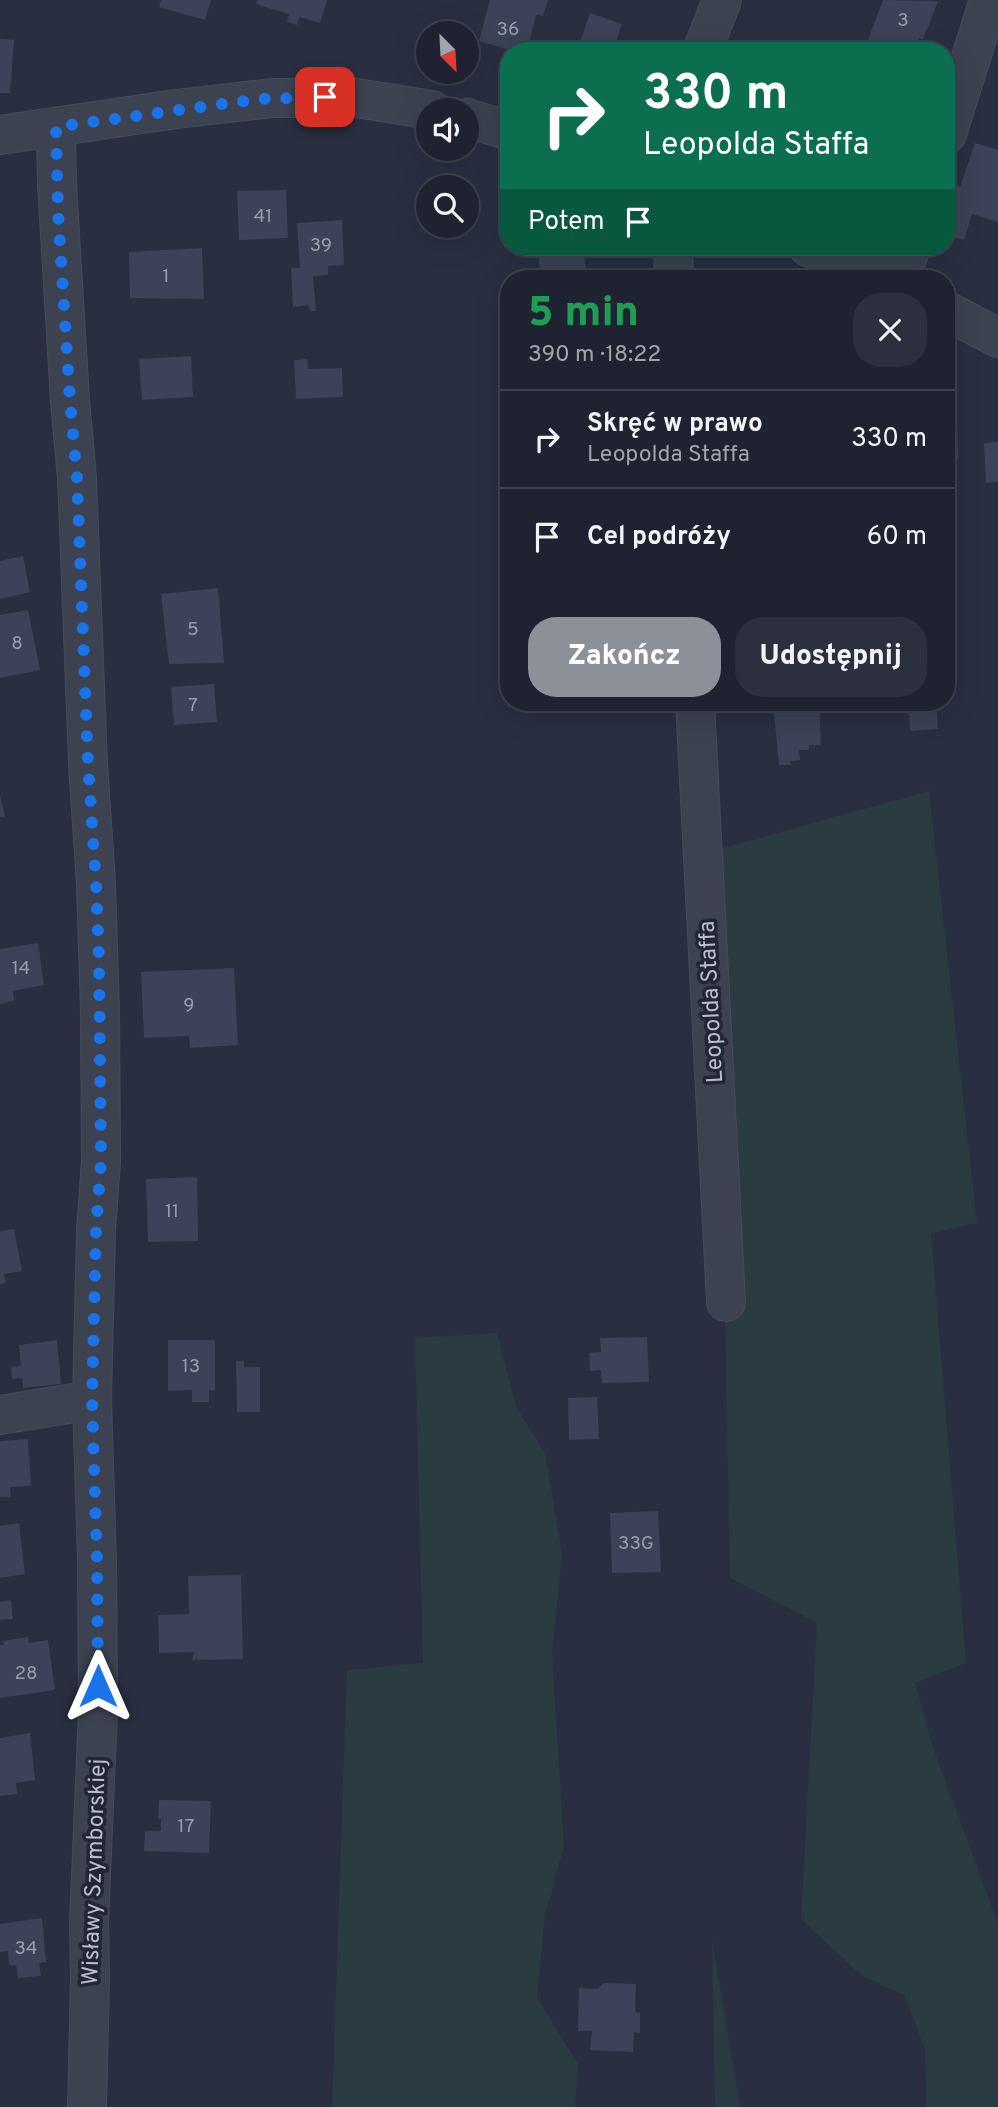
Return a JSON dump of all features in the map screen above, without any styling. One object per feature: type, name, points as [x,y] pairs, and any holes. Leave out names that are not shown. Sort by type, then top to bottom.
[{"type":"street","points":[[706,42],[723,0]]},
{"type":"street","points":[[955,108],[989,0]]},
{"type":"street","points":[[0,135],[279,97],[356,98],[416,107]]},
{"type":"street","points":[[479,122],[500,128]]},
{"type":"street","name":"Wisławy Szymborskiej","points":[[56,127],[57,184],[77,478],[88,764],[96,883],[101,1160],[96,1230],[92,1400],[98,1712],[89,1923],[87,2107]]},
{"type":"street","points":[[829,256],[861,270]]},
{"type":"street","points":[[955,315],[998,338]]},
{"type":"street","name":"Leopolda Staffa","points":[[695,711],[726,1302]]},
{"type":"street","points":[[0,1415],[92,1400]]},
{"type":"shaded area","points":[[929,791],[977,1223],[931,1233],[966,1663],[915,1683],[932,1745],[998,1924],[998,2107],[926,2107],[925,2049],[905,1996],[861,1975],[801,1919],[817,1623],[730,1578],[716,850]]},
{"type":"shaded area","points":[[497,1333],[516,1407],[545,1453],[562,1555],[552,1654],[564,1846],[545,1915],[537,1998],[578,2064],[575,2107],[332,2107],[347,1670],[423,1663],[415,1338]]},
{"type":"shaded area","points":[[712,1940],[740,2107],[715,2107]]},
{"type":"building","points":[[161,0],[211,0],[205,20],[159,7]]},
{"type":"building","points":[[258,0],[327,0],[320,23],[299,17],[297,25],[287,22],[289,14],[256,4]]},
{"type":"building","points":[[490,0],[548,0],[543,16],[536,15],[529,42],[500,42],[500,47],[480,41]]},
{"type":"building","points":[[883,0],[938,1],[923,40],[919,38],[918,42],[867,42]]},
{"type":"building","points":[[590,13],[622,24],[616,42],[580,42]]},
{"type":"building","points":[[0,39],[14,40],[10,93],[0,93]]},
{"type":"building","points":[[975,143],[998,150],[998,222],[972,214],[964,240],[955,237],[955,185],[960,187]]},
{"type":"building","points":[[286,190],[288,238],[239,240],[237,191]]},
{"type":"building","points":[[342,220],[344,265],[328,266],[328,275],[313,276],[316,311],[310,311],[309,305],[293,307],[291,268],[300,268],[297,223]]},
{"type":"building","points":[[202,248],[204,299],[130,298],[129,252]]},
{"type":"building","points":[[539,256],[585,256],[585,270],[540,270]]},
{"type":"building","points":[[191,356],[193,397],[142,400],[139,359]]},
{"type":"building","points":[[307,359],[308,369],[342,368],[343,397],[296,399],[294,360]]},
{"type":"building","points":[[955,414],[957,414],[958,458],[955,458]]},
{"type":"building","points":[[998,442],[998,482],[986,483],[984,443]]},
{"type":"building","points":[[23,556],[30,592],[0,599],[0,561]]},
{"type":"building","points":[[218,588],[224,663],[169,664],[161,594]]},
{"type":"building","points":[[28,610],[40,670],[0,678],[0,615]]},
{"type":"building","points":[[214,684],[217,722],[174,725],[171,687]]},
{"type":"building","points":[[774,711],[819,711],[821,745],[809,745],[809,750],[799,750],[800,760],[790,761],[791,765],[779,765]]},
{"type":"building","points":[[909,711],[937,711],[938,729],[910,731]]},
{"type":"building","points":[[0,794],[5,817],[0,817]]},
{"type":"building","points":[[38,943],[44,985],[13,991],[14,1001],[0,1004],[0,949]]},
{"type":"building","points":[[234,968],[238,1045],[190,1048],[189,1036],[144,1038],[141,972]]},
{"type":"building","points":[[197,1177],[198,1241],[148,1242],[146,1179]]},
{"type":"building","points":[[14,1229],[22,1271],[4,1274],[6,1283],[0,1284],[0,1231]]},
{"type":"building","points":[[647,1337],[649,1382],[602,1383],[601,1370],[590,1371],[589,1353],[601,1352],[600,1338]]},
{"type":"building","points":[[57,1340],[61,1384],[23,1388],[22,1378],[12,1379],[11,1367],[21,1366],[19,1345]]},
{"type":"building","points":[[168,1340],[215,1340],[215,1391],[209,1390],[209,1402],[192,1402],[192,1390],[168,1391]]},
{"type":"building","points":[[236,1361],[244,1361],[244,1367],[260,1367],[260,1412],[237,1412]]},
{"type":"building","points":[[597,1397],[599,1439],[569,1440],[568,1398]]},
{"type":"building","points":[[28,1439],[31,1486],[10,1487],[11,1497],[0,1497],[0,1441]]},
{"type":"building","points":[[658,1511],[661,1572],[612,1573],[610,1513]]},
{"type":"building","points":[[19,1523],[25,1574],[0,1578],[0,1526]]},
{"type":"building","points":[[241,1575],[243,1659],[192,1660],[194,1652],[159,1653],[158,1615],[189,1614],[188,1576]]},
{"type":"building","points":[[11,1600],[13,1619],[0,1620],[0,1602]]},
{"type":"building","points":[[28,1637],[29,1643],[48,1640],[55,1690],[0,1698],[0,1645],[4,1645],[3,1641]]},
{"type":"building","points":[[30,1733],[35,1780],[16,1783],[17,1794],[0,1796],[0,1738]]},
{"type":"building","points":[[159,1800],[211,1801],[209,1853],[144,1851],[145,1831],[161,1831],[161,1819],[158,1818]]},
{"type":"building","points":[[42,1918],[46,1962],[39,1963],[41,1976],[18,1978],[16,1965],[9,1965],[8,1951],[0,1952],[0,1924]]},
{"type":"building","points":[[604,1983],[636,1984],[635,2012],[640,2013],[640,2033],[634,2032],[633,2052],[590,2050],[592,2031],[578,2031],[579,1988],[598,1989]]},
{"type":"route","points":[[98,1686],[92,1400],[96,1230],[101,1160],[99,960],[77,478],[58,211],[56,127],[259,99],[325,97]]}]
